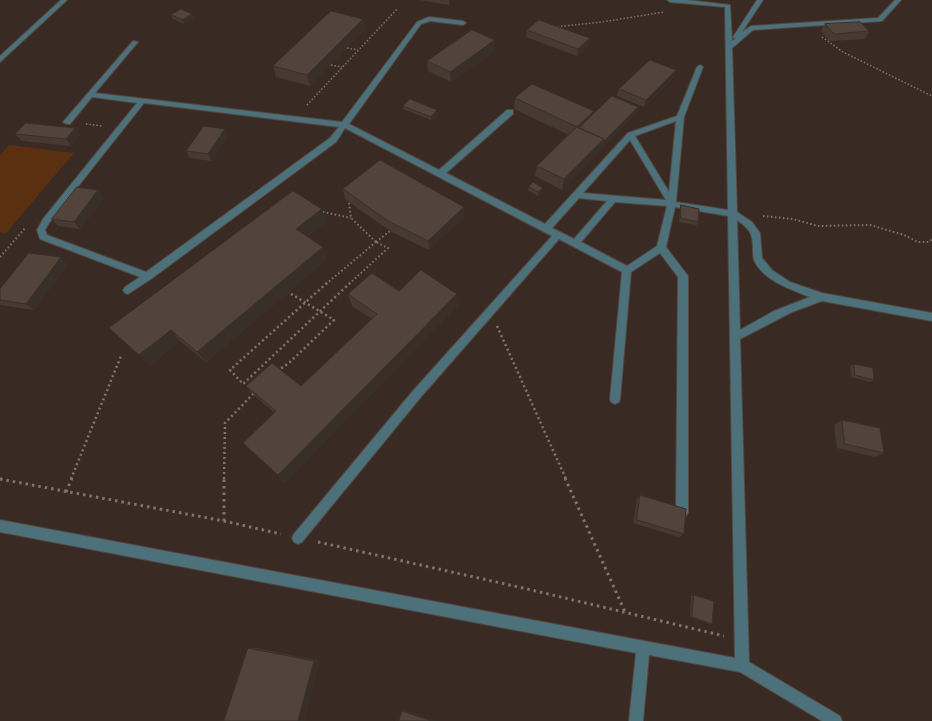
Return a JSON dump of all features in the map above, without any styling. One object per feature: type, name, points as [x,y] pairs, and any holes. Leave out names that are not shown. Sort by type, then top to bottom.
[{"type":"street","points":[[0,60],[64,0]]},
{"type":"street","points":[[670,0],[728,6],[742,666]]},
{"type":"street","points":[[729,47],[760,0]]},
{"type":"street","points":[[729,47],[751,28],[880,20],[898,0]]},
{"type":"street","points":[[128,290],[332,140],[420,23],[429,18],[463,23]]},
{"type":"street","points":[[67,122],[135,42]]},
{"type":"street","points":[[627,270],[661,248],[672,204],[680,117],[700,67]]},
{"type":"street","points":[[90,95],[344,125],[627,270]]},
{"type":"street","points":[[142,101],[46,220],[41,230],[43,237],[54,242],[148,276]]},
{"type":"street","points":[[440,174],[510,112]]},
{"type":"street","points":[[546,229],[631,134],[680,117]]},
{"type":"street","points":[[631,134],[672,204]]},
{"type":"street","points":[[576,195],[672,204],[718,210],[733,214],[749,224],[757,235],[758,259],[769,272],[787,285],[822,297],[932,317]]},
{"type":"street","points":[[574,244],[613,199]]},
{"type":"street","points":[[298,538],[416,395],[558,235]]},
{"type":"street","points":[[661,248],[683,276],[682,512]]},
{"type":"street","points":[[616,399],[627,270]]},
{"type":"street","points":[[735,337],[800,303],[822,297]]},
{"type":"street","points":[[0,526],[742,666],[835,721]]},
{"type":"street","points":[[636,721],[643,647]]},
{"type":"path","points":[[294,119],[398,8]]},
{"type":"path","points":[[548,29],[555,26],[602,22],[664,12]]},
{"type":"path","points":[[811,24],[826,41],[851,56],[883,70],[919,92],[932,96]]},
{"type":"path","points":[[347,48],[358,50]]},
{"type":"path","points":[[331,65],[342,67]]},
{"type":"path","points":[[349,202],[351,218]]},
{"type":"path","points":[[317,210],[351,218],[376,242],[388,248],[243,384],[230,370],[304,303],[376,242],[390,231]]},
{"type":"path","points":[[763,216],[793,219],[818,226],[870,225],[904,235],[918,242],[929,242],[932,239]]},
{"type":"path","points":[[274,373],[289,363],[334,320],[288,292]]},
{"type":"path","points":[[490,311],[625,612]]},
{"type":"path","points":[[66,492],[121,356]]},
{"type":"path","points":[[224,521],[225,423],[259,387]]},
{"type":"path","points":[[0,479],[224,521],[742,640]]},
{"type":"shaded area","points":[[9,145],[74,153],[6,233],[0,232],[0,155]]},
{"type":"building","points":[[181,9],[192,14],[183,20],[171,15]]},
{"type":"building","points":[[331,11],[363,19],[307,75],[273,66]]},
{"type":"building","points":[[539,20],[590,38],[578,49],[527,30]]},
{"type":"building","points":[[860,22],[869,31],[834,34],[825,24]]},
{"type":"building","points":[[472,30],[495,40],[450,72],[427,61]]},
{"type":"building","points":[[650,60],[676,70],[646,100],[619,89]]},
{"type":"building","points":[[532,84],[594,111],[577,127],[515,98]]},
{"type":"building","points":[[612,96],[638,107],[603,142],[604,139],[579,128]]},
{"type":"building","points":[[410,99],[437,110],[431,117],[403,106]]},
{"type":"building","points":[[26,123],[75,128],[66,139],[15,134]]},
{"type":"building","points":[[204,126],[225,129],[208,154],[186,151]]},
{"type":"building","points":[[577,127],[604,139],[564,179],[537,166]]},
{"type":"building","points":[[380,160],[464,207],[428,241],[388,221],[343,189]]},
{"type":"building","points":[[533,182],[543,188],[538,192],[529,187]]},
{"type":"building","points":[[77,187],[98,190],[74,222],[52,219]]},
{"type":"building","points":[[293,191],[322,209],[296,229],[323,247],[197,352],[171,330],[139,355],[109,328]]},
{"type":"building","points":[[681,205],[699,209],[698,222],[681,218]]},
{"type":"building","points":[[29,253],[61,257],[26,304],[0,300],[0,289]]},
{"type":"building","points":[[421,270],[457,294],[278,475],[243,443],[276,411],[246,386],[272,363],[301,386],[377,314],[348,294],[372,273],[399,291]]},
{"type":"building","points":[[854,364],[873,368],[874,380],[855,375]]},
{"type":"building","points":[[842,420],[880,428],[884,453],[845,444]]},
{"type":"building","points":[[640,495],[686,509],[684,534],[637,520]]},
{"type":"building","points":[[694,595],[714,601],[712,624],[692,617]]},
{"type":"building","points":[[248,648],[314,661],[298,721],[224,721]]},
{"type":"building","points":[[402,711],[432,721],[399,721]]}]
